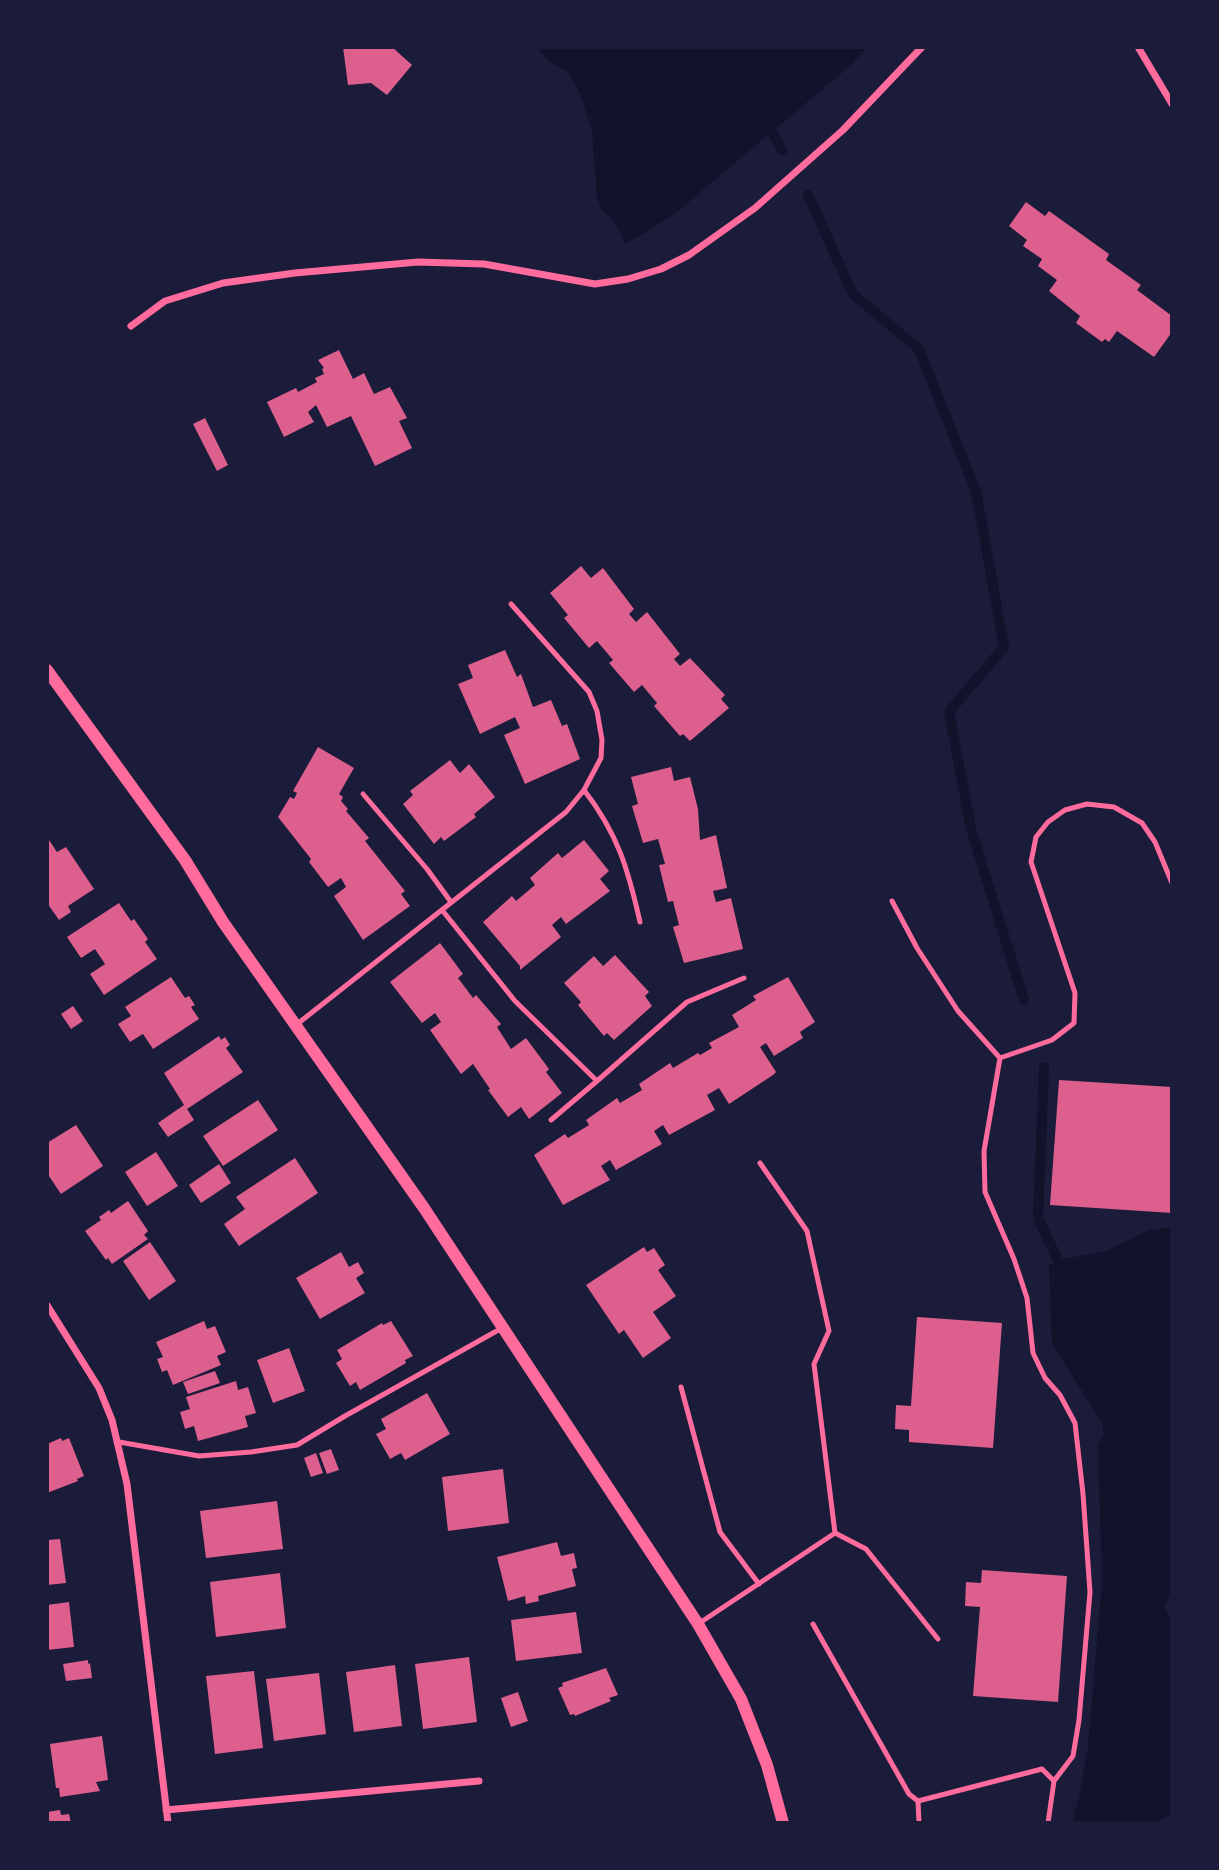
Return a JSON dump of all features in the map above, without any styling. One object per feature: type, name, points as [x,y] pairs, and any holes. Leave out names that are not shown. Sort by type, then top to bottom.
[{"type":"street","points":[[131,326],[164,301],[223,283],[295,273],[418,262],[484,264],[596,284],[628,279],[662,269],[689,255],[755,208],[843,130],[922,47]]},
{"type":"street","points":[[1138,47],[1172,104]]},
{"type":"street","points":[[47,670],[185,860],[223,922],[425,1208],[698,1625],[741,1699],[767,1765],[783,1823]]},
{"type":"street","points":[[47,1305],[99,1388],[119,1442],[127,1484],[168,1823]]},
{"type":"street","points":[[166,1810],[479,1781]]},
{"type":"lane","points":[[296,1025],[566,812],[584,790],[601,758],[602,740],[597,711],[589,692],[511,604]]},
{"type":"lane","points":[[584,790],[604,816],[616,838],[629,875],[640,922]]},
{"type":"lane","points":[[363,794],[427,869],[451,902]]},
{"type":"lane","points":[[1000,1058],[1052,1040],[1074,1023],[1075,993],[1031,862],[1037,837],[1048,822],[1065,810],[1087,804],[1114,807],[1142,823],[1155,842],[1172,883]]},
{"type":"lane","points":[[892,901],[917,948],[958,1011],[1000,1058]]},
{"type":"lane","points":[[442,909],[515,1001],[597,1081]]},
{"type":"lane","points":[[551,1120],[687,1002],[744,978]]},
{"type":"lane","points":[[1000,1058],[984,1151],[985,1192],[1014,1259],[1027,1298],[1033,1353],[1045,1378],[1060,1395],[1074,1423],[1083,1493],[1090,1592],[1079,1720],[1073,1756],[1054,1781],[1048,1823]]},
{"type":"lane","points":[[760,1163],[807,1231],[829,1331],[814,1364],[835,1533]]},
{"type":"lane","points":[[119,1442],[198,1457],[297,1445],[503,1328]]},
{"type":"lane","points":[[681,1387],[720,1532],[760,1584]]},
{"type":"lane","points":[[698,1625],[835,1533]]},
{"type":"lane","points":[[835,1533],[866,1549],[937,1639]]},
{"type":"lane","points":[[813,1624],[902,1785],[918,1801],[919,1823]]},
{"type":"lane","points":[[918,1801],[1042,1769],[1054,1781]]},
{"type":"shaded area","points":[[537,47],[867,47],[850,66],[672,216],[625,244],[614,220],[602,211],[597,197],[592,131],[580,93],[568,72],[548,61]]},
{"type":"shaded area","points":[[1172,1227],[1172,1592],[1164,1606],[1172,1621],[1172,1815],[1153,1823],[1072,1823],[1088,1747],[1102,1580],[1098,1444],[1104,1435],[1102,1423],[1052,1343],[1049,1265],[1062,1259],[1104,1252],[1150,1230]]},
{"type":"building","points":[[343,47],[392,47],[412,65],[387,95],[371,83],[348,85]]},
{"type":"building","points":[[1026,202],[1045,216],[1049,211],[1109,254],[1106,260],[1141,285],[1137,290],[1172,316],[1172,332],[1154,357],[1117,331],[1109,342],[1105,339],[1102,342],[1076,323],[1080,316],[1049,291],[1057,280],[1038,266],[1042,259],[1023,246],[1027,240],[1009,226]]},
{"type":"building","points":[[339,350],[353,379],[364,373],[374,394],[390,387],[407,418],[399,421],[412,448],[375,466],[351,416],[327,427],[316,405],[308,412],[314,422],[284,437],[267,402],[296,388],[298,392],[317,382],[315,378],[324,374],[324,368],[318,360]]},
{"type":"building","points":[[205,418],[228,465],[217,471],[193,424]]},
{"type":"building","points":[[581,566],[591,578],[603,568],[634,609],[629,614],[636,622],[647,612],[680,654],[674,659],[680,666],[690,658],[725,695],[721,699],[729,708],[690,741],[683,734],[680,736],[654,706],[657,703],[642,685],[634,692],[609,663],[613,660],[597,641],[589,648],[564,618],[568,615],[550,593]]},
{"type":"building","points":[[505,650],[517,677],[521,674],[533,707],[551,700],[562,726],[567,724],[580,759],[525,784],[504,735],[520,728],[515,717],[480,734],[458,684],[473,678],[468,665]]},
{"type":"building","points":[[318,747],[354,768],[339,794],[343,797],[341,801],[369,838],[365,841],[405,891],[401,894],[410,906],[363,940],[334,896],[346,887],[341,878],[328,887],[309,862],[311,859],[278,817],[290,797],[294,799],[297,793],[293,791]]},
{"type":"building","points":[[450,760],[460,773],[469,764],[495,797],[474,814],[476,817],[444,841],[441,837],[434,844],[403,804],[413,795],[410,791]]},
{"type":"building","points":[[671,767],[674,781],[690,777],[698,809],[700,840],[716,835],[727,888],[713,891],[716,902],[731,898],[743,949],[684,963],[673,927],[679,925],[673,901],[668,902],[659,865],[665,864],[658,839],[643,843],[632,806],[638,804],[631,777]]},
{"type":"building","points":[[47,837],[57,852],[66,847],[94,889],[68,906],[71,912],[59,920],[47,903]]},
{"type":"building","points":[[584,840],[609,871],[600,879],[610,891],[566,924],[561,917],[552,925],[561,937],[520,970],[520,966],[483,922],[512,896],[516,901],[535,885],[530,878],[558,853],[562,858]]},
{"type":"building","points":[[119,903],[148,939],[145,942],[157,959],[104,995],[90,974],[105,964],[95,949],[81,958],[67,937]]},
{"type":"building","points":[[440,943],[463,974],[458,978],[473,998],[476,995],[501,1024],[497,1027],[511,1049],[526,1038],[549,1069],[546,1072],[562,1093],[529,1119],[521,1107],[508,1117],[473,1064],[461,1074],[430,1030],[441,1022],[435,1013],[422,1023],[390,982]]},
{"type":"building","points":[[615,955],[649,992],[645,996],[652,1006],[614,1040],[607,1033],[604,1036],[578,1005],[581,1002],[564,983],[594,956],[603,966]]},
{"type":"building","points":[[171,977],[185,998],[189,996],[195,1005],[191,1007],[199,1019],[153,1049],[143,1034],[130,1042],[118,1024],[131,1016],[125,1007]]},
{"type":"building","points":[[788,977],[815,1022],[800,1032],[803,1038],[774,1056],[766,1043],[760,1047],[776,1072],[729,1104],[719,1088],[707,1095],[715,1110],[669,1135],[663,1125],[654,1131],[662,1144],[616,1170],[610,1160],[601,1166],[610,1180],[563,1205],[534,1155],[565,1134],[568,1138],[589,1125],[586,1120],[617,1098],[620,1103],[642,1090],[639,1084],[670,1063],[673,1068],[712,1048],[709,1043],[739,1027],[732,1015],[756,1000],[753,996]]},
{"type":"building","points":[[73,1006],[83,1021],[71,1029],[61,1014]]},
{"type":"building","points":[[219,1036],[221,1040],[225,1037],[230,1045],[226,1048],[243,1072],[187,1109],[194,1120],[168,1137],[158,1123],[184,1105],[164,1073]]},
{"type":"building","points":[[1059,1080],[1172,1087],[1172,1213],[1050,1205]]},
{"type":"building","points":[[258,1100],[278,1130],[223,1166],[203,1136]]},
{"type":"building","points":[[76,1125],[103,1166],[61,1194],[47,1173],[47,1143]]},
{"type":"building","points":[[156,1152],[178,1186],[147,1206],[125,1172]]},
{"type":"building","points":[[295,1158],[318,1193],[239,1246],[224,1224],[245,1209],[236,1197]]},
{"type":"building","points":[[219,1164],[231,1183],[201,1203],[189,1185]]},
{"type":"building","points":[[128,1201],[148,1231],[144,1235],[148,1239],[112,1264],[108,1258],[106,1260],[85,1231],[101,1220],[99,1217],[109,1210],[111,1213]]},
{"type":"building","points":[[150,1242],[176,1281],[149,1300],[123,1261]]},
{"type":"building","points":[[644,1247],[647,1252],[654,1248],[665,1265],[658,1270],[676,1296],[653,1312],[671,1338],[643,1358],[624,1330],[619,1334],[586,1285]]},
{"type":"building","points":[[341,1252],[349,1267],[358,1262],[364,1273],[356,1278],[365,1293],[320,1319],[296,1278]]},
{"type":"building","points":[[917,1317],[1002,1323],[993,1448],[909,1442],[909,1430],[895,1429],[896,1405],[911,1406]]},
{"type":"building","points":[[204,1321],[207,1329],[215,1326],[226,1352],[217,1356],[221,1365],[173,1385],[167,1370],[162,1372],[157,1359],[163,1357],[156,1342]]},
{"type":"building","points":[[391,1321],[413,1356],[405,1360],[406,1363],[360,1390],[356,1382],[350,1386],[336,1363],[342,1359],[337,1350],[382,1323],[383,1325]]},
{"type":"building","points":[[289,1348],[305,1391],[273,1403],[257,1360]]},
{"type":"building","points":[[215,1371],[220,1383],[188,1394],[183,1382]]},
{"type":"building","points":[[236,1381],[238,1390],[248,1387],[256,1413],[245,1416],[248,1427],[198,1441],[194,1426],[185,1429],[180,1412],[190,1409],[186,1397]]},
{"type":"building","points":[[427,1393],[450,1434],[405,1460],[401,1453],[390,1459],[376,1434],[386,1429],[381,1419]]},
{"type":"building","points":[[61,1438],[62,1441],[69,1438],[84,1476],[47,1493],[47,1444]]},
{"type":"building","points":[[331,1449],[339,1470],[327,1474],[319,1453]]},
{"type":"building","points":[[316,1453],[323,1473],[311,1477],[304,1458]]},
{"type":"building","points":[[503,1469],[509,1523],[448,1531],[442,1477]]},
{"type":"building","points":[[277,1501],[283,1549],[206,1558],[200,1511]]},
{"type":"building","points":[[60,1539],[66,1583],[47,1585],[47,1540]]},
{"type":"building","points":[[557,1542],[561,1556],[574,1553],[577,1568],[572,1569],[576,1586],[538,1596],[539,1601],[526,1604],[525,1596],[508,1601],[497,1557]]},
{"type":"building","points":[[982,1570],[1067,1576],[1058,1702],[973,1696],[980,1607],[965,1606],[966,1582],[981,1583]]},
{"type":"building","points":[[280,1573],[286,1628],[216,1637],[210,1582]]},
{"type":"building","points":[[69,1602],[74,1647],[47,1650],[47,1605]]},
{"type":"building","points":[[576,1612],[582,1653],[516,1661],[511,1620]]},
{"type":"building","points":[[469,1657],[477,1722],[423,1729],[415,1664]]},
{"type":"building","points":[[88,1660],[92,1678],[66,1681],[63,1664]]},
{"type":"building","points":[[395,1665],[402,1726],[354,1732],[346,1672]]},
{"type":"building","points":[[606,1668],[618,1695],[609,1698],[611,1701],[575,1716],[570,1715],[558,1688],[563,1686],[562,1683]]},
{"type":"building","points":[[254,1671],[263,1748],[215,1754],[206,1676]]},
{"type":"building","points":[[319,1673],[326,1734],[274,1741],[266,1679]]},
{"type":"building","points":[[518,1692],[528,1721],[511,1727],[501,1698]]},
{"type":"building","points":[[102,1736],[108,1780],[96,1782],[100,1791],[60,1797],[59,1788],[56,1788],[50,1744]]},
{"type":"building","points":[[60,1810],[61,1815],[69,1814],[71,1823],[47,1823],[47,1812]]},
{"type":"waterway","points":[[767,122],[782,150]]},
{"type":"waterway","points":[[808,195],[853,294],[919,349],[976,491],[1004,647],[949,712],[971,829],[1024,1000]]},
{"type":"waterway","points":[[1044,1067],[1038,1218],[1063,1271]]}]
